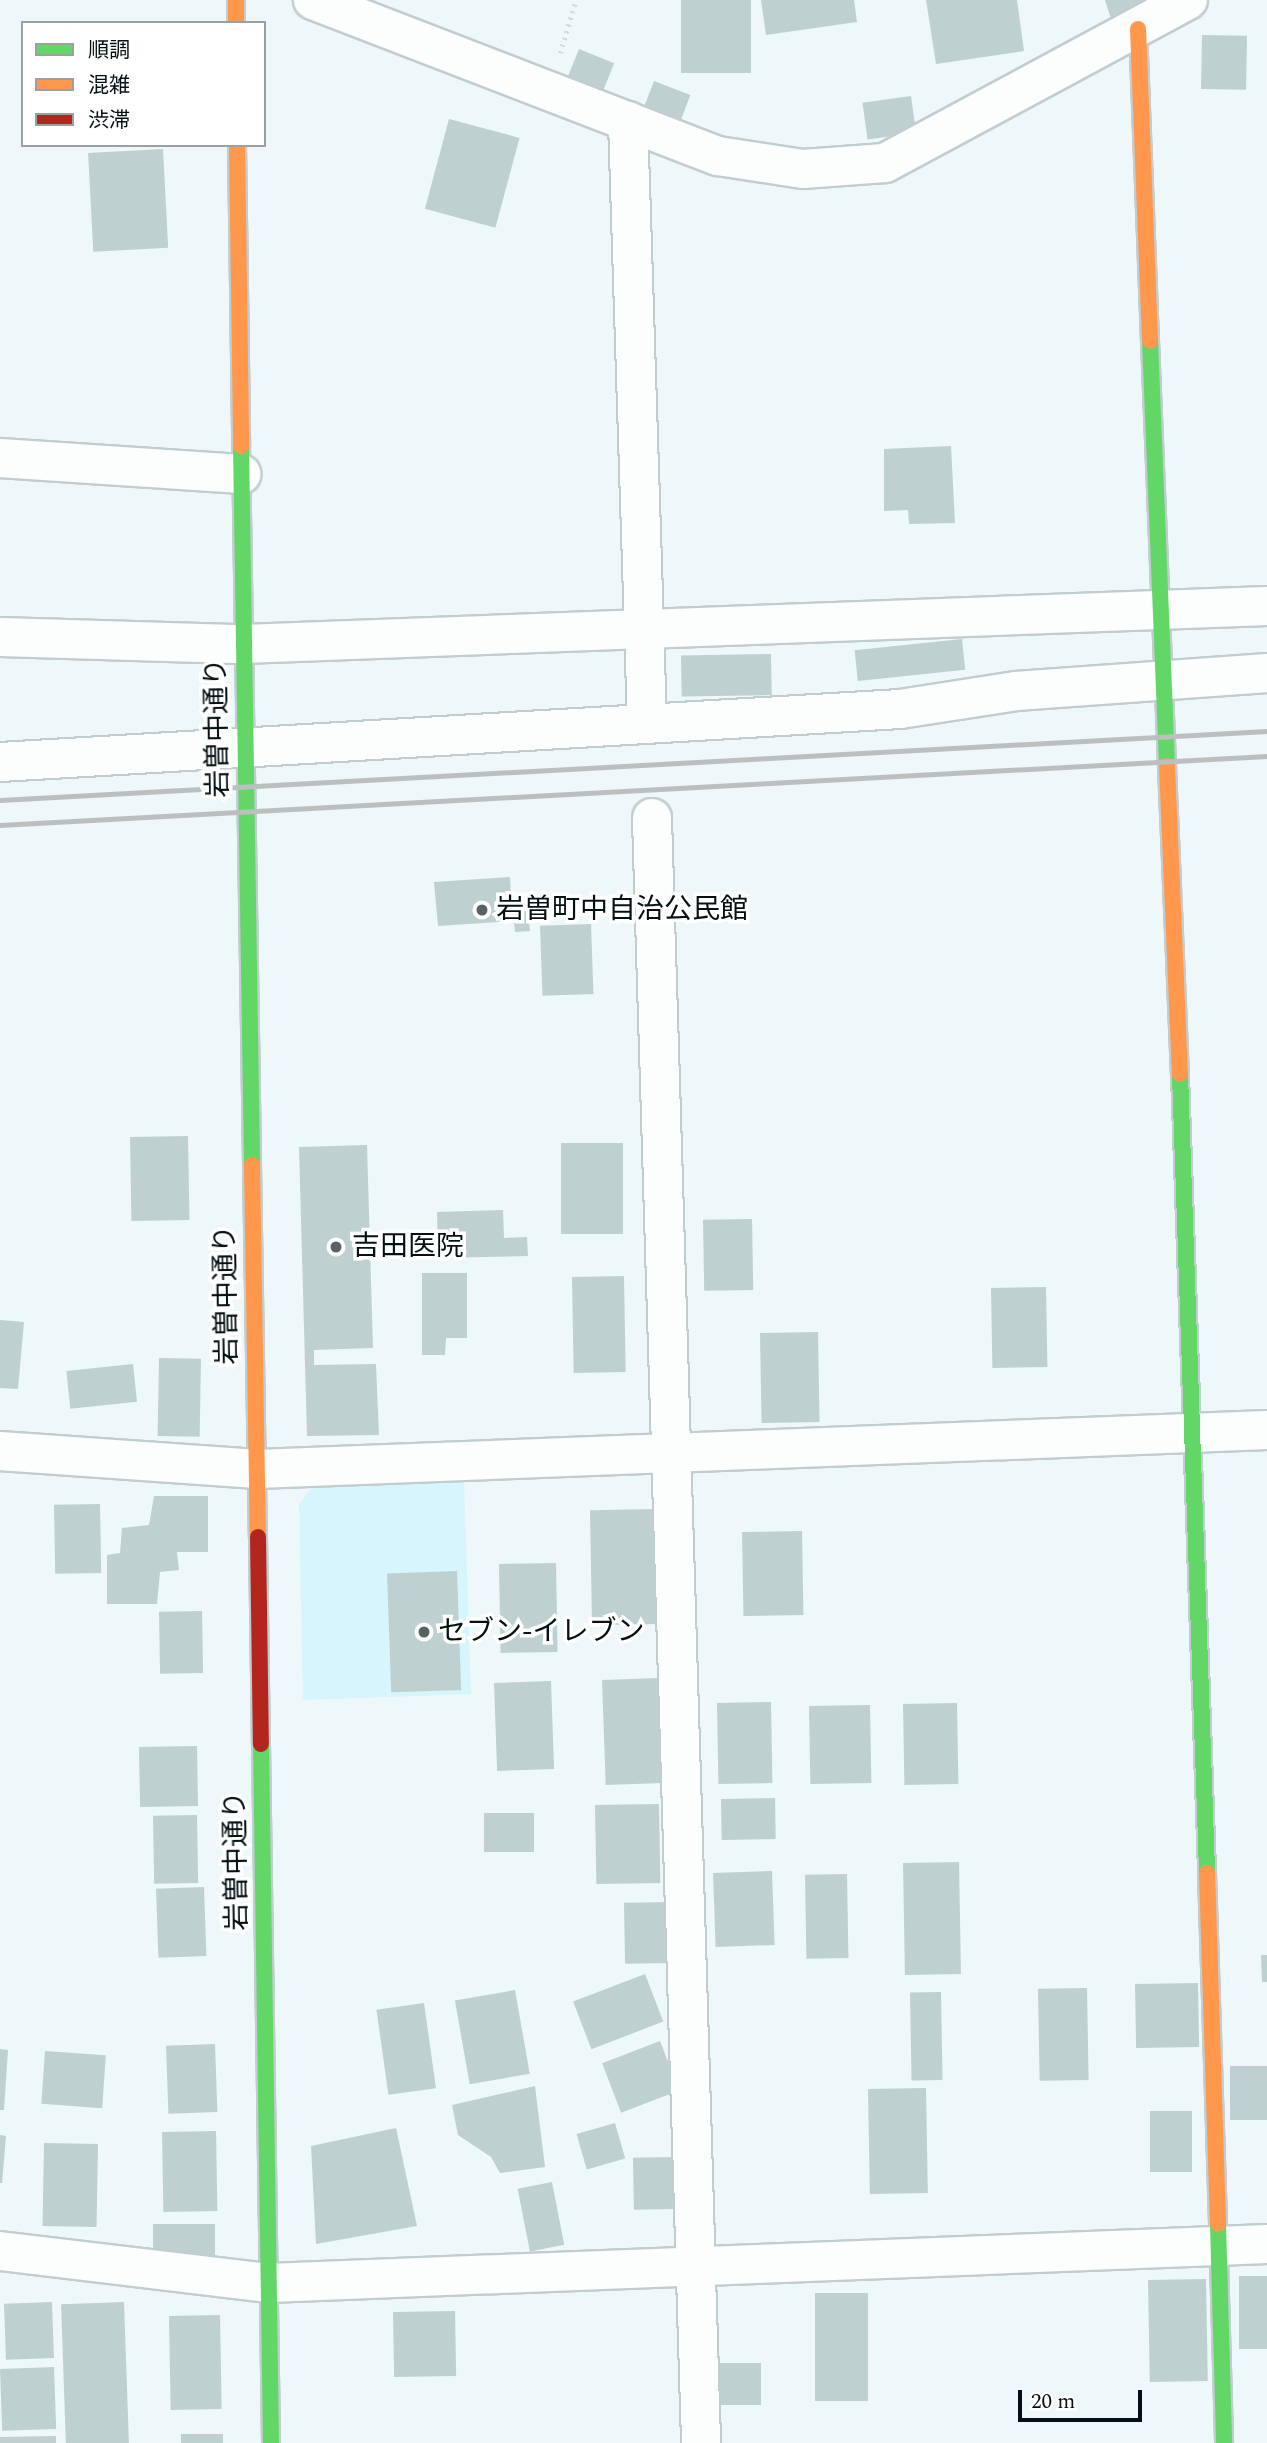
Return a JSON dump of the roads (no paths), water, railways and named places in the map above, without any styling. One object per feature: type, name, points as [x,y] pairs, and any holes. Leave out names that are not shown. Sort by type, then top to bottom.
[{"type":"street","points":[[236,0],[236,21]]},
{"type":"street","points":[[313,0],[718,156],[803,169],[885,163],[1188,0]]},
{"type":"street","points":[[1138,29],[1194,1433],[1224,2443]]},
{"type":"street","points":[[628,121],[641,629],[647,723]]},
{"type":"street","name":"岩曽中通り","points":[[237,147],[271,2443]]},
{"type":"street","points":[[0,458],[241,474]]},
{"type":"street","points":[[0,637],[243,644],[1267,606]]},
{"type":"street","points":[[0,762],[900,709],[1165,677],[1267,673]]},
{"type":"street","points":[[652,818],[669,1453],[701,2443]]},
{"type":"street","points":[[0,1451],[257,1469],[1267,1430]]},
{"type":"street","points":[[0,2251],[269,2283],[1267,2244]]},
{"type":"railway","points":[[0,800],[1267,731]]},
{"type":"railway","points":[[0,825],[1267,756]]},
{"type":"place","name":"岩曽町中自治公民館","points":[[482,910]]},
{"type":"place","name":"吉田医院","points":[[336,1247]]},
{"type":"place","name":"セブン-イレブン","points":[[424,1632]]}]
